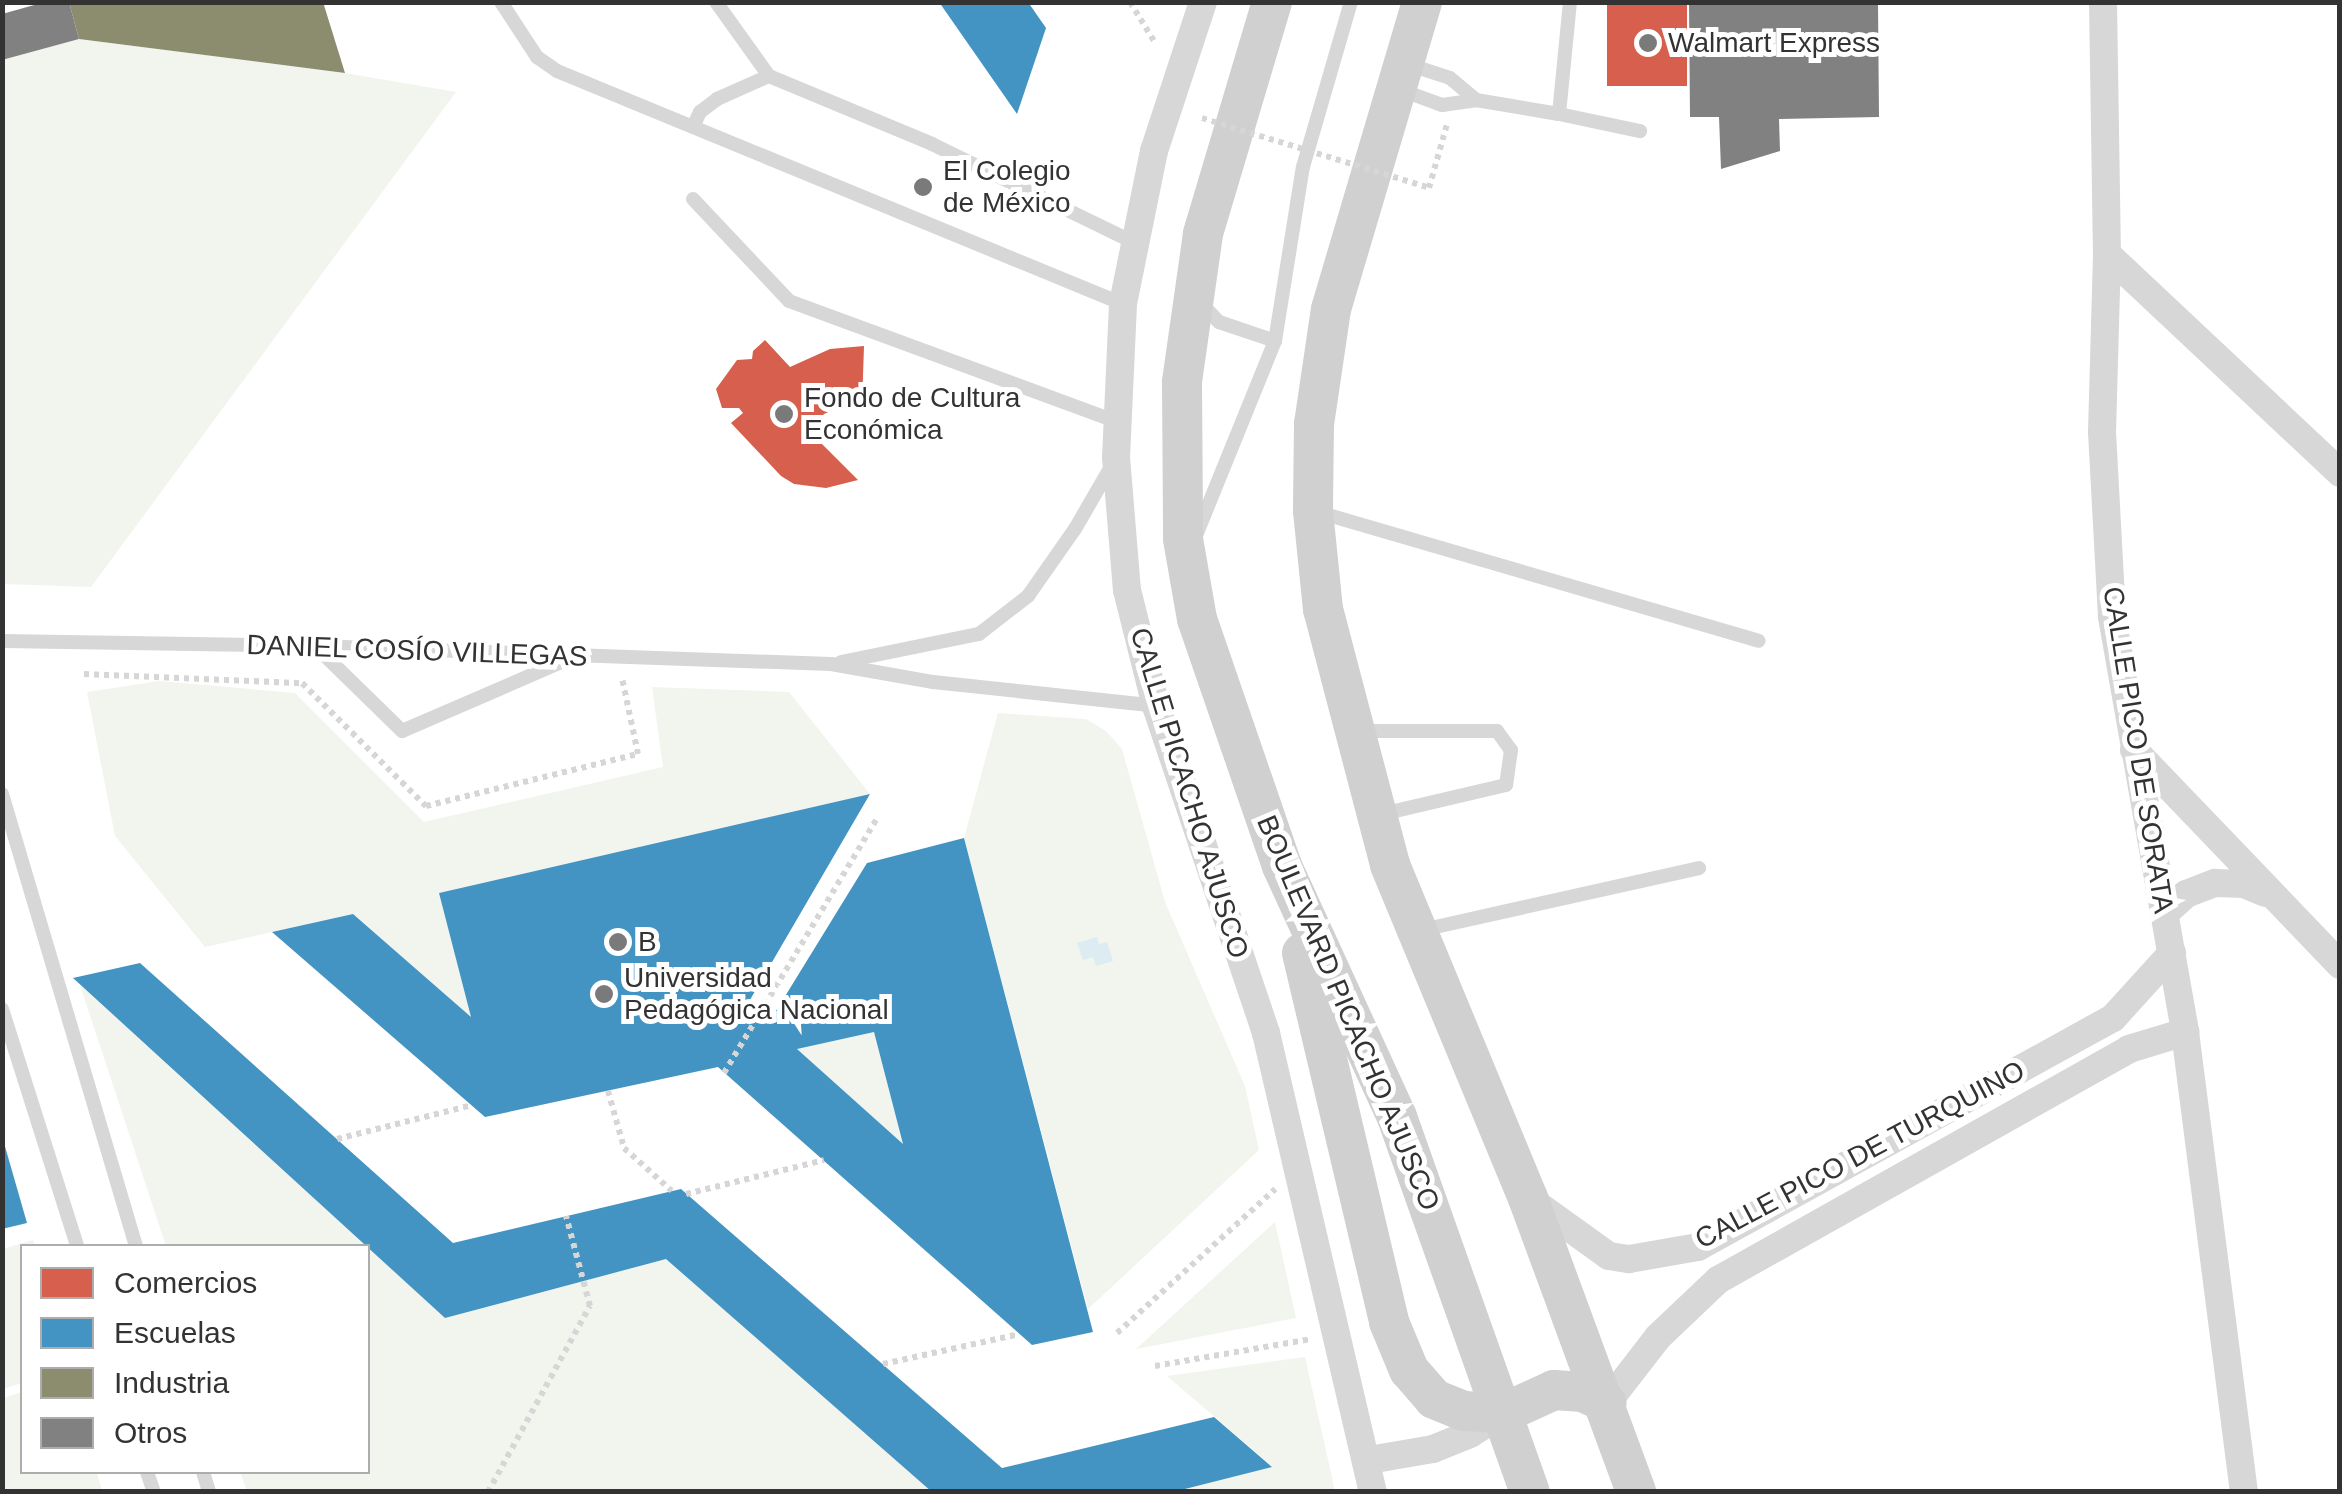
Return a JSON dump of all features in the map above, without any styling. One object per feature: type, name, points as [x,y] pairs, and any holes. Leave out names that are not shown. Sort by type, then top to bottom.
[{"type":"main road","name":"BOULEVARD PICACHO AJUSCO","points":[[1272,2],[1203,234],[1182,382],[1186,559],[1197,619],[1282,866],[1397,1117],[1530,1492]]},
{"type":"main road","points":[[1422,2],[1331,309],[1314,424],[1313,511],[1323,609],[1390,865],[1528,1198],[1607,1403],[1627,1490]]},
{"type":"main road","points":[[1282,866],[1389,1322],[1408,1370],[1434,1398],[1463,1411],[1504,1413],[1554,1390],[1583,1392],[1607,1403]]},
{"type":"street","name":"CALLE PICACHO AJUSCO","points":[[1202,2],[1154,151],[1122,304],[1116,457],[1127,590],[1156,706],[1266,1034],[1369,1460],[1373,1491]]},
{"type":"street","name":"CALLE PICO DE SORATA","points":[[2103,2],[2107,254],[2102,432],[2111,599],[2185,1032],[2244,1492]]},
{"type":"street","points":[[2107,254],[2340,473]]},
{"type":"street","points":[[2134,749],[2340,966]]},
{"type":"street","points":[[2164,914],[2186,894],[2214,884],[2244,884],[2270,896]]},
{"type":"street","name":"CALLE PICO DE TURQUINO","points":[[1528,1198],[1609,1256],[1629,1259],[1698,1247],[2113,1018],[2172,952]]},
{"type":"street","name":"CALLE PICO DE TURQUINO","points":[[1607,1403],[1658,1336],[1718,1280],[2129,1049],[2185,1032]]},
{"type":"street","points":[[1369,1460],[1433,1449],[1470,1434],[1504,1413]]},
{"type":"lane","points":[[501,2],[536,57],[557,72],[1122,304]]},
{"type":"lane","points":[[716,2],[769,76],[932,144],[1135,243]]},
{"type":"lane","points":[[1186,559],[1275,341],[1303,167],[1350,2]]},
{"type":"lane","points":[[1559,114],[1570,2]]},
{"type":"lane","points":[[1399,75],[1442,104],[1476,100],[1640,131]]},
{"type":"lane","points":[[1399,75],[1450,78],[1476,100]]},
{"type":"lane","points":[[693,127],[700,112],[708,106],[769,76]]},
{"type":"lane","points":[[693,200],[790,301],[1118,422]]},
{"type":"lane","points":[[1194,296],[1219,322],[1275,341]]},
{"type":"lane","name":"DANIEL COSÍO VILLEGAS","points":[[831,664],[979,634],[1028,596],[1076,529],[1116,457]]},
{"type":"lane","points":[[1313,511],[1758,641]]},
{"type":"lane","name":"DANIEL COSÍO VILLEGAS","points":[[2,641],[315,646],[831,664],[933,682],[1156,706]]},
{"type":"lane","points":[[315,646],[402,731],[572,657]]},
{"type":"lane","points":[[1355,732],[1497,731],[1511,750],[1506,784],[1377,815]]},
{"type":"lane","points":[[2,794],[135,1244]]},
{"type":"lane","points":[[1417,932],[1699,868]]},
{"type":"lane","points":[[2,1009],[76,1244]]},
{"type":"path","points":[[1130,2],[1154,41]]},
{"type":"path","points":[[1202,118],[1429,188],[1449,117]]},
{"type":"path","points":[[724,1072],[878,817]]},
{"type":"path","points":[[608,1091],[624,1148],[672,1191]]},
{"type":"path","points":[[337,1139],[472,1105]]},
{"type":"path","points":[[686,1194],[824,1160]]},
{"type":"path","points":[[1117,1334],[1278,1186]]},
{"type":"path","points":[[488,1492],[590,1306],[566,1216]]},
{"type":"path","points":[[884,1364],[1019,1334]]},
{"type":"path","points":[[1155,1366],[1312,1339]]},
{"type":"shaded area","points":[[79,39],[345,73],[456,92],[91,587],[3,584],[3,60]]},
{"type":"shaded area","points":[[159,681],[295,693],[424,822],[663,767],[652,687],[789,692],[870,794],[439,893],[471,1017],[353,914],[205,947],[115,836],[87,692]]},
{"type":"shaded area","points":[[998,713],[1086,719],[1106,731],[1122,749],[1165,902],[1245,1086],[1259,1150],[1088,1309],[964,838]]},
{"type":"shaded area","points":[[1097,937],[1099,944],[1107,942],[1113,961],[1096,966],[1093,957],[1083,960],[1077,943]]},
{"type":"shaded area","points":[[80,985],[364,1244],[165,1244]]},
{"type":"shaded area","points":[[874,1032],[903,1144],[797,1049]]},
{"type":"shaded area","points":[[1275,1222],[1296,1318],[1136,1349]]},
{"type":"shaded area","points":[[33,1240],[34,1244],[20,1244],[20,1384],[3,1389],[3,1249]]},
{"type":"shaded area","points":[[370,1249],[445,1318],[666,1259],[932,1491],[247,1491],[241,1474],[370,1474]]},
{"type":"shaded area","points":[[1305,1357],[1335,1491],[1173,1491],[1272,1466],[1167,1376]]},
{"type":"shaded area","points":[[20,1393],[20,1474],[98,1474],[102,1491],[3,1491],[3,1398]]},
{"type":"building: Comercios","name":"Walmart Express","points":[[1607,2],[1687,2],[1687,86],[1607,86]]},
{"type":"building: Comercios","name":"Fondo de Cultura Económica","points":[[765,340],[790,367],[830,349],[864,346],[862,406],[837,408],[824,414],[810,432],[858,480],[826,488],[794,484],[781,476],[731,423],[743,413],[739,408],[722,408],[716,389],[737,360],[752,359],[753,351]]},
{"type":"building: Escuelas","points":[[939,2],[1028,2],[1046,28],[1017,114]]},
{"type":"building: Escuelas","points":[[870,794],[747,1005],[768,1024],[867,863],[964,838],[1093,1332],[1032,1345],[718,1067],[485,1117],[272,932],[353,914],[471,1017],[439,893]],"holes":[[[874,1032],[903,1144],[797,1049]]]},
{"type":"building: Escuelas","points":[[140,963],[453,1243],[681,1189],[1002,1468],[1214,1417],[1272,1467],[1173,1492],[932,1492],[666,1259],[445,1318],[370,1249],[370,1244],[364,1244],[73,978]]},
{"type":"building: Escuelas","points":[[2,1136],[27,1223],[2,1229]]},
{"type":"building: Industria","points":[[69,2],[323,2],[345,73],[79,39]]},
{"type":"building: Otros","points":[[45,2],[69,2],[79,39],[2,60],[2,14]]},
{"type":"building: Otros","points":[[1689,2],[1878,2],[1879,117],[1779,119],[1780,151],[1721,169],[1719,117],[1690,117]]},
{"type":"place","name":"Walmart Express","points":[[1648,43]]},
{"type":"place","name":"El Colegio de México","points":[[923,187]]},
{"type":"place","name":"Fondo de Cultura Económica","points":[[784,414]]},
{"type":"place","name":"B","points":[[618,942]]},
{"type":"place","name":"Universidad Pedagógica Nacional","points":[[604,994]]}]
